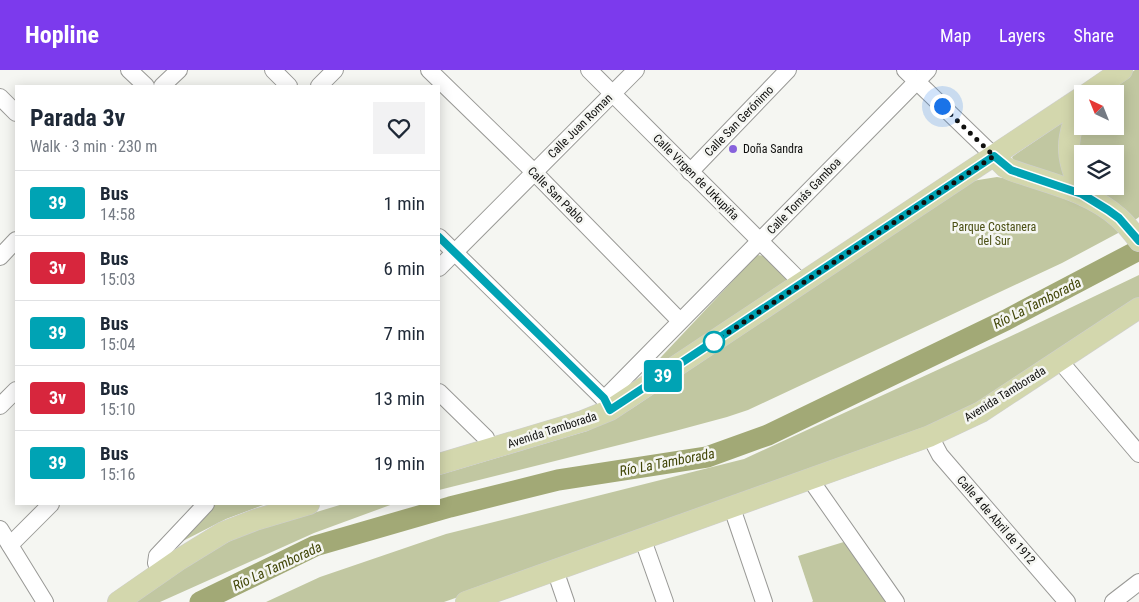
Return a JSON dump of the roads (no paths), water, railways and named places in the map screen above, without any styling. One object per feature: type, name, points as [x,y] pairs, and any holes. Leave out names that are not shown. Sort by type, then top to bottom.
[{"type":"main road","points":[[1100,85],[1122,70]]},
{"type":"main road","name":"Avenida Tamborada","points":[[440,464],[583,421],[607,404],[802,284],[1074,103]]},
{"type":"main road","points":[[1074,119],[1070,130],[1068,148],[1070,165],[1074,175]]},
{"type":"main road","points":[[994,156],[1011,170],[1074,191]]},
{"type":"main road","points":[[1084,195],[1108,210],[1133,234]]},
{"type":"main road","name":"Avenida Tamborada","points":[[466,602],[930,436],[981,412],[1139,308]]},
{"type":"main road","points":[[118,602],[224,532],[306,505]]},
{"type":"street","points":[[129,70],[145,85]]},
{"type":"street","points":[[163,85],[179,70]]},
{"type":"street","points":[[273,70],[288,85]]},
{"type":"street","points":[[320,85],[335,70]]},
{"type":"street","name":"Calle San Pablo","points":[[429,70],[534,172],[680,322]]},
{"type":"street","name":"Calle Virgen de Urkupiña","points":[[589,70],[802,284]]},
{"type":"street","name":"Calle Juan Roman","points":[[440,267],[636,70]]},
{"type":"street","name":"Calle San Gerónimo","points":[[690,172],[788,70]]},
{"type":"street","points":[[917,74],[994,156]]},
{"type":"street","name":"Calle Tomás Gamboa","points":[[607,404],[680,322],[760,241],[917,74]]},
{"type":"street","points":[[0,97],[15,112]]},
{"type":"street","points":[[440,238],[607,404]]},
{"type":"street","points":[[0,255],[15,241]]},
{"type":"street","points":[[1059,360],[1139,454]]},
{"type":"street","points":[[0,406],[15,391]]},
{"type":"street","points":[[440,393],[486,438],[490,449]]},
{"type":"street","name":"Calle 4 de Abril de 1912","points":[[930,436],[940,455],[1067,602]]},
{"type":"street","points":[[810,479],[896,602]]},
{"type":"street","points":[[10,545],[50,505]]},
{"type":"street","points":[[160,573],[156,563],[157,556],[205,505]]},
{"type":"street","points":[[732,508],[764,602]]},
{"type":"street","points":[[0,529],[45,602]]},
{"type":"street","points":[[643,540],[665,602]]},
{"type":"street","points":[[555,570],[566,602]]},
{"type":"street","points":[[1112,602],[1139,582]]},
{"type":"waterway","name":"Río La Tamborada","points":[[200,602],[315,546],[450,507],[558,480],[707,457],[768,435],[1006,320],[1139,250]]},
{"type":"place","name":"Doña Sandra","points":[[733,149]]},
{"type":"park label","name":"Parque Costanera del Sur","points":[[994,234]]}]
